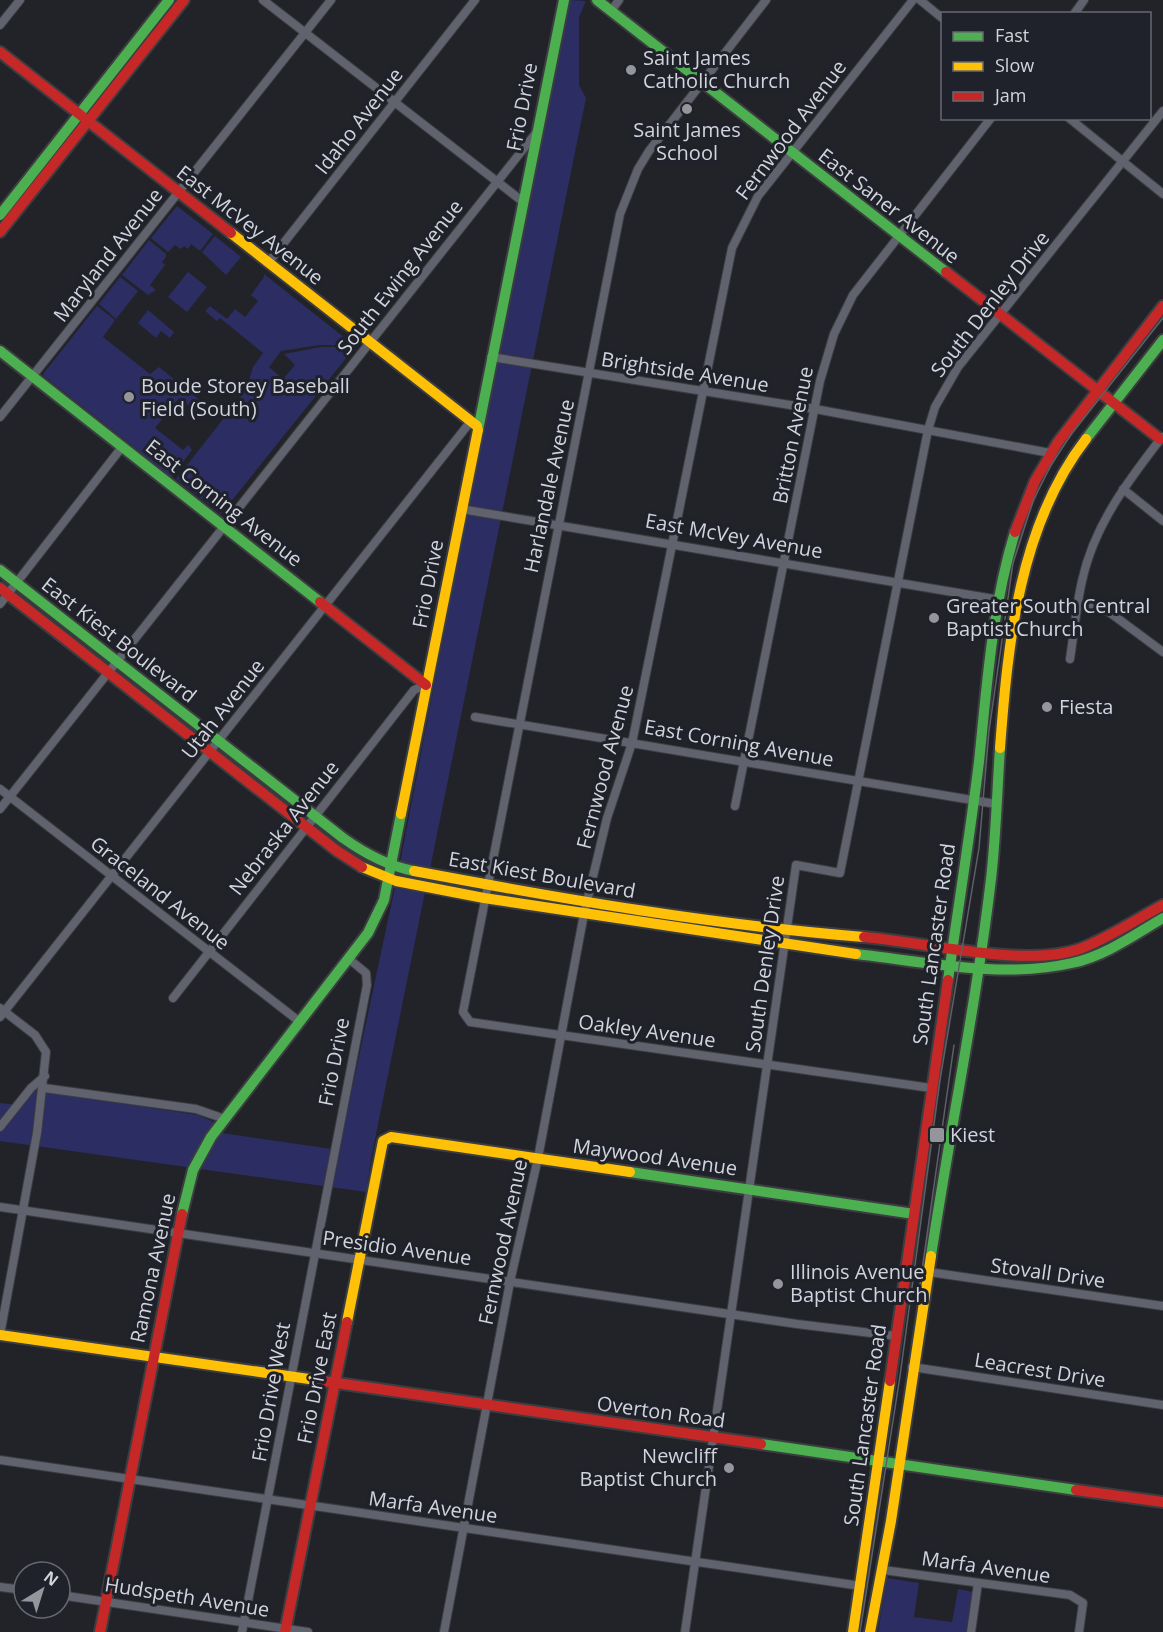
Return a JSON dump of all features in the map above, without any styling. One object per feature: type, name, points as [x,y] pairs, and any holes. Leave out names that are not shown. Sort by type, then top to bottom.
[{"type":"main road","points":[[0,232],[169,0]]},
{"type":"main road","points":[[0,214],[184,0]]},
{"type":"main road","name":"Frio Drive","points":[[349,959],[377,919],[389,878],[461,509],[474,423],[491,357],[564,0]]},
{"type":"main road","name":"East Saner Avenue","points":[[597,0],[1000,316],[1162,438]]},
{"type":"main road","name":"East McVey Avenue","points":[[0,52],[474,423]]},
{"type":"main road","name":"South Lancaster Road","points":[[853,1632],[974,801],[984,697],[1000,600],[1015,530],[1035,481],[1050,453],[1096,390],[1163,306]]},
{"type":"main road","name":"South Lancaster Road","points":[[870,1632],[883,1570],[900,1464],[912,1367],[944,1170],[956,1117],[978,968],[991,878],[1004,697],[1024,569],[1039,522],[1078,447],[1163,340]]},
{"type":"main road","name":"East Corning Avenue","points":[[0,351],[426,685]]},
{"type":"main road","name":"East Kiest Boulevard","points":[[0,570],[361,851],[391,865],[586,909],[785,945],[978,968],[1031,970],[1059,966],[1091,957],[1163,918]]},
{"type":"main road","name":"East Kiest Boulevard","points":[[4,591],[347,858],[389,878],[484,898],[1032,957],[1066,953],[1098,942],[1163,905]]},
{"type":"main road","name":"Ramona Avenue","points":[[100,1632],[178,1232],[193,1170],[203,1150],[225,1119],[349,959]]},
{"type":"main road","name":"Maywood Avenue","points":[[391,1137],[914,1214]]},
{"type":"main road","name":"Frio Drive East","points":[[285,1630],[383,1141],[391,1137]]},
{"type":"main road","name":"Overton Road","points":[[0,1335],[1163,1502]]},
{"type":"street","points":[[0,25],[20,0]]},
{"type":"street","points":[[263,0],[522,201]]},
{"type":"street","name":"Maryland Avenue","points":[[0,417],[331,0]]},
{"type":"street","name":"Idaho Avenue","points":[[268,263],[475,0]]},
{"type":"street","points":[[611,11],[619,0]]},
{"type":"street","name":"Harlandale Avenue","points":[[467,1020],[463,1012],[484,898],[620,214],[628,191],[649,151],[766,0]]},
{"type":"street","name":"Fernwood Avenue","points":[[444,1632],[510,1282],[538,1158],[586,909],[607,818],[632,743],[701,391],[732,248],[758,196],[913,0]]},
{"type":"street","points":[[920,0],[941,17]]},
{"type":"street","name":"South Denley Drive","points":[[685,1632],[796,865],[840,873],[928,430],[946,386],[1163,111]]},
{"type":"street","name":"Britton Avenue","points":[[735,806],[826,357],[843,313],[865,277],[989,120]]},
{"type":"street","points":[[1071,120],[1163,194]]},
{"type":"street","name":"South Ewing Avenue","points":[[0,809],[536,133]]},
{"type":"street","name":"Brightside Avenue","points":[[491,357],[815,410],[1050,453]]},
{"type":"street","name":"Utah Avenue","points":[[1,1012],[325,605],[474,423]]},
{"type":"street","points":[[1070,659],[1078,603],[1095,541],[1123,489],[1162,438]]},
{"type":"street","points":[[0,604],[4,591],[16,583],[122,447]]},
{"type":"street","points":[[1123,489],[1163,521]]},
{"type":"street","name":"East McVey Avenue","points":[[461,509],[1000,600]]},
{"type":"street","points":[[1078,603],[1109,612],[1163,652]]},
{"type":"street","name":"Nebraska Avenue","points":[[172,998],[414,690],[426,685]]},
{"type":"street","name":"East Corning Avenue","points":[[476,717],[996,804]]},
{"type":"street","name":"Graceland Avenue","points":[[0,789],[300,1022]]},
{"type":"street","name":"Frio Drive","points":[[333,1159],[367,985],[366,973],[349,959]]},
{"type":"street","points":[[0,1335],[44,1088],[46,1052],[42,1044],[1,1012]]},
{"type":"street","name":"Oakley Avenue","points":[[467,1020],[931,1088]]},
{"type":"street","points":[[0,1127],[31,1088],[45,1076]]},
{"type":"street","points":[[44,1088],[196,1109],[225,1119]]},
{"type":"street","name":"Frio Drive West","points":[[242,1632],[333,1159]]},
{"type":"street","name":"Presidio Avenue","points":[[0,1207],[896,1336]]},
{"type":"street","name":"Stovall Drive","points":[[929,1272],[1163,1306]]},
{"type":"street","name":"Leacrest Drive","points":[[912,1367],[1163,1405]]},
{"type":"street","name":"Marfa Avenue","points":[[0,1460],[861,1586]]},
{"type":"street","name":"Marfa Avenue","points":[[883,1570],[1070,1595],[1083,1603],[1079,1632]]},
{"type":"street","points":[[971,1632],[978,1582]]},
{"type":"street","name":"Hudspeth Avenue","points":[[72,1597],[308,1632]]},
{"type":"shaded area","points":[[571,0],[586,1],[579,17],[579,85],[586,98],[430,869],[400,863],[560,30]]},
{"type":"shaded area","points":[[177,206],[213,234],[200,251],[191,244],[188,249],[184,246],[181,249],[175,245],[168,252],[151,238]]},
{"type":"shaded area","points":[[215,236],[241,257],[226,275],[202,252]]},
{"type":"shaded area","points":[[149,240],[166,254],[166,257],[162,262],[165,265],[150,285],[156,290],[148,295],[122,275]]},
{"type":"shaded area","points":[[188,272],[207,287],[187,312],[168,297]]},
{"type":"shaded area","points":[[264,274],[355,346],[320,345],[281,351],[269,367],[283,379],[295,365],[284,354],[321,347],[355,347],[221,514],[176,479],[246,390],[253,367],[263,353],[220,318],[217,321],[205,311],[210,306],[227,319],[235,309],[245,317],[258,301],[251,295]]},
{"type":"shaded area","points":[[120,277],[138,291],[116,319],[99,304]]},
{"type":"shaded area","points":[[97,306],[115,320],[103,337],[150,374],[159,367],[209,408],[201,415],[179,398],[155,428],[183,450],[188,445],[192,450],[172,477],[43,374]]},
{"type":"shaded area","points":[[148,310],[174,332],[170,338],[161,331],[156,338],[138,323]]},
{"type":"shaded area","points":[[395,887],[425,892],[366,1192],[0,1141],[0,1103],[21,1105],[33,1090],[198,1115],[214,1122],[208,1131],[339,1150]]},
{"type":"shaded area","points":[[887,1578],[919,1583],[914,1617],[952,1622],[958,1589],[973,1592],[966,1632],[878,1632]]},
{"type":"tram line","points":[[860,1632],[900,1376],[940,1080],[979,848],[989,731],[1013,563],[1033,501],[1051,465],[1072,433],[1163,318]]},
{"type":"tram line","points":[[919,1291],[954,1045]]},
{"type":"traffic: fast","points":[[0,215],[169,0]]},
{"type":"traffic: fast","points":[[478,430],[564,0]]},
{"type":"traffic: fast","points":[[597,0],[946,272]]},
{"type":"traffic: fast","points":[[1086,439],[1163,340]]},
{"type":"traffic: fast","points":[[0,351],[320,602]]},
{"type":"traffic: fast","points":[[948,980],[979,762],[996,617],[1015,532]]},
{"type":"traffic: fast","points":[[0,570],[343,838],[377,858],[414,871]]},
{"type":"traffic: fast","points":[[931,1256],[985,926],[994,847],[1000,748]]},
{"type":"traffic: fast","points":[[182,1214],[193,1170],[211,1137],[368,933],[384,900],[401,814]]},
{"type":"traffic: fast","points":[[856,954],[964,968],[1046,968],[1084,960],[1096,955],[1163,918]]},
{"type":"traffic: fast","points":[[630,1172],[914,1214]]},
{"type":"traffic: fast","points":[[761,1444],[1076,1490]]},
{"type":"traffic: slow","points":[[231,233],[477,426]]},
{"type":"traffic: slow","points":[[401,814],[478,430]]},
{"type":"traffic: slow","points":[[1000,748],[1013,627],[1031,547],[1045,509],[1063,473],[1086,439]]},
{"type":"traffic: slow","points":[[362,867],[396,881],[484,898],[856,954]]},
{"type":"traffic: slow","points":[[414,871],[638,910],[751,926],[864,937]]},
{"type":"traffic: slow","points":[[347,1322],[383,1141],[391,1137],[630,1172]]},
{"type":"traffic: slow","points":[[870,1632],[891,1521],[931,1256]]},
{"type":"traffic: slow","points":[[0,1335],[316,1380]]},
{"type":"traffic: slow","points":[[853,1632],[890,1381]]},
{"type":"traffic: jam","points":[[0,232],[184,0]]},
{"type":"traffic: jam","points":[[0,52],[231,233]]},
{"type":"traffic: jam","points":[[946,272],[1160,439]]},
{"type":"traffic: jam","points":[[1015,532],[1035,481],[1058,442],[1163,306]]},
{"type":"traffic: jam","points":[[0,588],[337,851],[362,867]]},
{"type":"traffic: jam","points":[[320,602],[426,685]]},
{"type":"traffic: jam","points":[[864,937],[1005,955],[1060,954],[1092,944],[1163,905]]},
{"type":"traffic: jam","points":[[890,1381],[948,980]]},
{"type":"traffic: jam","points":[[100,1632],[182,1214]]},
{"type":"traffic: jam","points":[[285,1632],[347,1322]]},
{"type":"traffic: jam","points":[[316,1380],[761,1444]]},
{"type":"traffic: jam","points":[[1076,1490],[1163,1502]]},
{"type":"place","name":"Saint James Catholic Church","points":[[631,70]]},
{"type":"place","name":"Saint James School","points":[[687,109]]},
{"type":"place","name":"Boude Storey Baseball Field (South)","points":[[129,397]]},
{"type":"place","name":"Greater South Central Baptist Church","points":[[934,618]]},
{"type":"place","name":"Fiesta","points":[[1047,707]]},
{"type":"place","name":"Kiest","points":[[937,1135]]},
{"type":"place","name":"Illinois Avenue Baptist Church","points":[[778,1284]]},
{"type":"place","name":"Newcliff Baptist Church","points":[[729,1468]]}]
